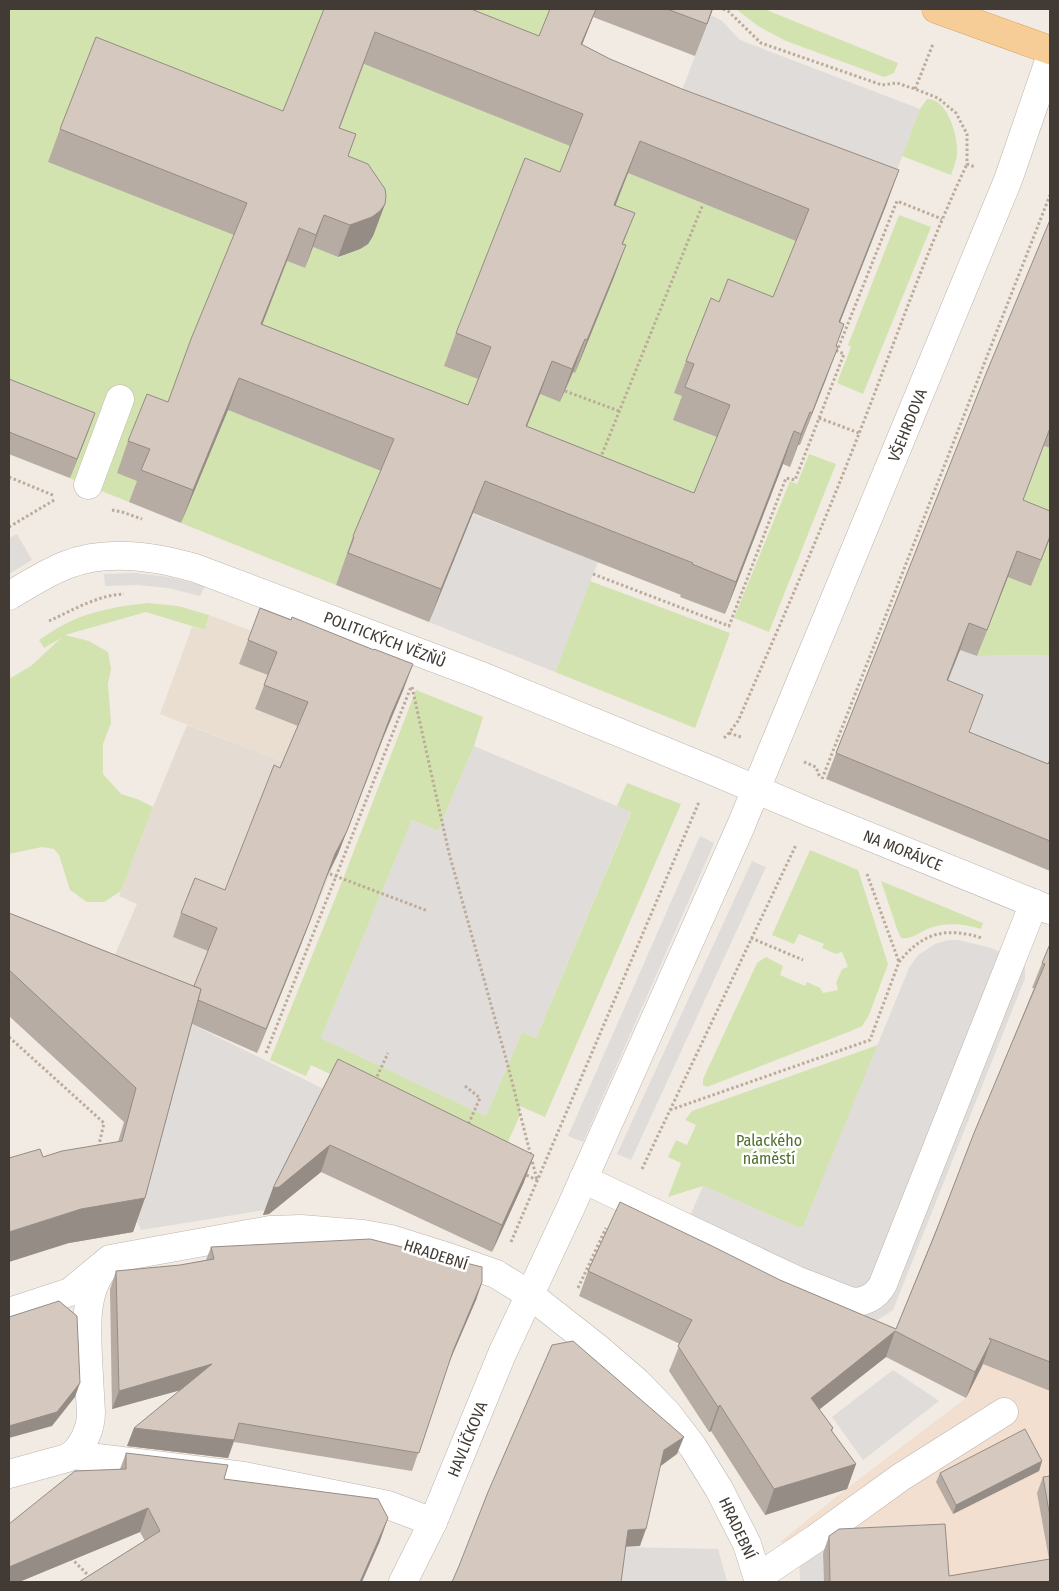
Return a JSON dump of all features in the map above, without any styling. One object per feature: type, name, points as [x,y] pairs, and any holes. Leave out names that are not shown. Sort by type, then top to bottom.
[{"type":"main road","points":[[941,11],[1050,50]]},
{"type":"street","name":"VŠEHRDOVA","points":[[756,789],[1008,180],[1050,58]]},
{"type":"street","points":[[88,485],[120,399]]},
{"type":"street","name":"POLITICKÝCH VĚZŇŮ","points":[[9,596],[43,576],[84,559],[131,556],[182,564],[479,675],[756,789]]},
{"type":"street","name":"NA MORÁVCE","points":[[756,789],[1042,906]]},
{"type":"street","points":[[530,1295],[756,789]]},
{"type":"street","points":[[583,1179],[796,1280],[855,1302],[873,1296],[880,1289],[1042,906]]},
{"type":"street","name":"HRADEBNÍ","points":[[9,1312],[70,1292],[110,1259],[270,1230],[301,1229],[364,1234],[391,1239],[496,1274],[530,1295],[561,1319],[658,1402],[681,1430],[719,1489],[747,1544],[759,1580]]},
{"type":"street","points":[[73,1456],[85,1438],[91,1421],[86,1324],[87,1308],[97,1276],[110,1259]]},
{"type":"street","name":"HAVLÍČKOVA","points":[[403,1582],[433,1522],[502,1354],[530,1295]]},
{"type":"street","points":[[759,1580],[901,1478],[1004,1412]]},
{"type":"street","points":[[9,1474],[61,1461],[73,1456],[244,1476],[388,1505],[433,1522]]},
{"type":"path","points":[[723,9],[728,11],[762,43],[882,85],[897,83],[938,98],[956,113],[967,134],[967,164],[942,219],[859,433],[800,576],[738,721],[730,733]]},
{"type":"path","points":[[915,89],[941,11]]},
{"type":"path","points":[[821,781],[1050,196],[967,164]]},
{"type":"path","points":[[593,574],[729,626],[786,478],[796,480],[844,354],[837,351],[897,201],[942,219]]},
{"type":"path","points":[[598,462],[703,204]]},
{"type":"path","points":[[565,391],[619,411]]},
{"type":"path","points":[[819,418],[859,433]]},
{"type":"path","points":[[9,477],[59,498],[9,527]]},
{"type":"path","points":[[50,621],[106,597],[128,594]]},
{"type":"path","points":[[266,1053],[412,684],[448,853],[510,1073],[538,1181]]},
{"type":"path","points":[[496,1274],[538,1181],[700,800]]},
{"type":"path","points":[[561,1319],[574,1298],[608,1223],[618,1222],[669,1110],[796,844]]},
{"type":"path","points":[[866,870],[899,962]]},
{"type":"path","points":[[330,874],[428,911]]},
{"type":"path","points":[[669,1110],[870,1040],[899,962],[907,952],[923,940],[941,933],[950,932],[967,934],[990,941]]},
{"type":"path","points":[[751,938],[803,960]]},
{"type":"path","points":[[9,1038],[104,1123],[96,1157]]},
{"type":"path","points":[[374,1084],[388,1053]]},
{"type":"path","points":[[464,1086],[480,1098],[468,1126]]},
{"type":"path","points":[[520,1173],[538,1181]]},
{"type":"path","points":[[68,1555],[95,1582]]},
{"type":"shaded area","points":[[711,15],[722,21],[740,40],[920,109],[885,202],[670,121]]},
{"type":"shaded area","points":[[473,514],[598,562],[555,672],[429,622]]},
{"type":"shaded area","points":[[17,534],[32,560],[9,574],[9,538]]},
{"type":"shaded area","points":[[135,573],[169,577],[205,586],[200,596],[168,588],[137,585],[105,586],[104,574]]},
{"type":"shaded area","points":[[209,615],[404,688],[361,796],[284,762],[160,714],[192,627],[205,630]]},
{"type":"shaded area","points":[[954,647],[977,656],[1050,655],[1050,762],[1039,790],[937,706]]},
{"type":"shaded area","points":[[187,725],[284,762],[361,796],[258,1052],[102,984],[137,904],[119,896]]},
{"type":"shaded area","points":[[474,746],[631,812],[536,1038],[522,1032],[486,1116],[321,1038],[412,820],[438,831]]},
{"type":"shaded area","points":[[700,836],[714,843],[583,1142],[568,1136]]},
{"type":"shaded area","points":[[752,861],[766,867],[631,1160],[617,1154]]},
{"type":"shaded area","points":[[949,940],[958,940],[988,947],[1025,962],[1025,978],[893,1310],[871,1324],[683,1232],[703,1186],[797,1227],[803,1227],[909,968],[918,955],[935,944]]},
{"type":"shaded area","points":[[189,1023],[326,1090],[278,1208],[141,1230],[137,1222]]},
{"type":"shaded area","points":[[1050,1274],[1050,1582],[824,1582],[799,1546],[780,1542],[846,1489],[966,1398],[983,1364]]},
{"type":"shaded area","points":[[893,1370],[939,1401],[863,1460],[832,1417]]},
{"type":"shaded area","points":[[799,1546],[822,1546],[824,1582],[800,1582]]},
{"type":"shaded area","points":[[621,1547],[718,1549],[727,1581],[622,1582]]},
{"type":"green space","points":[[10,9],[325,9],[129,502],[9,454]]},
{"type":"green space","points":[[387,9],[550,9],[533,52]]},
{"type":"green space","points":[[736,9],[764,9],[898,63],[894,73],[884,77],[786,41],[758,26]]},
{"type":"green space","points":[[364,64],[571,146],[548,205],[445,365],[479,379],[456,438],[250,356],[287,261],[305,268],[313,247],[340,258],[343,251],[328,160]]},
{"type":"green space","points":[[927,99],[934,100],[941,105],[954,130],[957,155],[951,175],[902,156],[920,109]]},
{"type":"green space","points":[[628,173],[797,241],[761,329],[683,396],[718,438],[682,526],[514,458],[540,394],[561,401],[573,371],[575,372],[603,238]]},
{"type":"green space","points":[[899,215],[931,227],[863,394],[837,383],[851,347],[848,345]]},
{"type":"green space","points":[[228,410],[417,485],[366,510],[336,585],[181,523]]},
{"type":"green space","points":[[1044,446],[1050,448],[1050,655],[977,656],[1008,577],[1013,526]]},
{"type":"green space","points":[[809,454],[836,464],[769,632],[734,618],[790,481],[797,484]]},
{"type":"green space","points":[[590,581],[730,633],[695,728],[555,672]]},
{"type":"green space","points":[[148,603],[178,606],[209,615],[205,630],[146,612],[65,635],[89,641],[108,652],[111,669],[108,684],[111,723],[103,744],[103,774],[121,794],[153,807],[121,891],[104,902],[87,902],[70,890],[59,855],[54,849],[42,847],[9,854],[9,679],[31,666],[61,638],[44,648],[39,640],[60,627],[73,620],[94,613]]},
{"type":"green space","points":[[416,690],[483,717],[474,746],[438,831],[412,820],[321,1038],[486,1116],[522,1032],[536,1038],[631,813],[617,806],[627,783],[681,804],[545,1117],[520,1106],[520,1115],[502,1155],[311,1065],[306,1076],[270,1060]]},
{"type":"green space","points":[[810,850],[858,870],[888,964],[869,1015],[862,1026],[851,1031],[707,1087],[703,1085],[703,1079],[757,963],[766,957],[783,966],[780,975],[805,986],[807,982],[820,988],[823,993],[838,990],[836,983],[842,969],[848,967],[842,952],[836,954],[822,948],[824,944],[799,934],[794,944],[772,935]]},
{"type":"green space","points":[[881,881],[983,923],[981,929],[949,924],[926,929],[913,937],[901,938]]},
{"type":"green space","name":"Palackého náměstí","points":[[878,1045],[803,1227],[797,1227],[703,1186],[668,1197],[681,1163],[668,1157],[676,1140],[687,1145],[696,1125],[685,1120],[692,1111]]},
{"type":"building","points":[[324,9],[471,9],[539,36],[550,9],[596,9],[581,44],[610,59],[682,89],[899,170],[839,322],[844,324],[836,346],[838,347],[812,413],[810,412],[801,434],[794,431],[736,582],[693,563],[485,481],[441,589],[348,553],[353,536],[394,439],[239,378],[193,490],[141,470],[150,449],[128,441],[147,394],[168,402],[191,339],[247,203],[60,129],[96,37],[283,111]],"holes":[[[375,32],[583,114],[560,172],[525,158],[456,333],[491,347],[468,405],[261,324],[299,228],[316,235],[324,215],[350,225],[372,217],[385,204],[385,189],[368,164],[348,156],[356,134],[339,128]],[[640,141],[809,209],[773,297],[728,279],[719,302],[711,298],[686,361],[694,364],[685,387],[730,405],[694,493],[526,426],[552,361],[572,369],[585,339],[587,340],[626,245],[622,244],[635,213],[614,205]]]},
{"type":"building","points":[[667,9],[712,9],[707,24]]},
{"type":"building","points":[[1050,220],[1050,428],[1023,500],[1050,511],[1050,536],[1041,560],[1017,551],[987,630],[969,623],[947,680],[983,695],[969,732],[1048,764],[1050,760],[1050,841],[836,753],[985,376]]},
{"type":"building","points":[[9,379],[95,413],[77,459],[9,432]]},
{"type":"building","points":[[260,608],[291,620],[292,617],[413,664],[266,1029],[198,1000],[201,989],[194,986],[217,928],[181,913],[195,878],[225,890],[274,765],[280,768],[308,702],[264,685],[277,652],[248,640]]},
{"type":"building","points":[[9,913],[201,989],[145,1198],[81,1209],[9,1232],[9,1158],[40,1149],[43,1157],[62,1151],[122,1141],[136,1088],[9,970]]},
{"type":"building","points":[[1050,944],[1050,1362],[989,1338],[991,1341],[975,1372],[895,1331],[811,1398],[833,1428],[831,1430],[856,1464],[774,1489],[720,1405],[718,1407],[678,1346],[692,1320],[588,1271],[620,1202],[780,1280],[896,1329],[974,1133],[1045,964],[1042,963]]},
{"type":"building","points":[[338,1059],[534,1155],[502,1225],[330,1145],[279,1187],[273,1188]]},
{"type":"building","points":[[370,1239],[482,1267],[482,1282],[453,1351],[419,1453],[239,1423],[234,1440],[134,1428],[212,1364],[119,1391],[116,1271],[180,1265],[214,1259],[211,1247]]},
{"type":"building","points":[[59,1301],[77,1316],[80,1383],[57,1412],[9,1426],[9,1317]]},
{"type":"building","points":[[573,1341],[684,1437],[664,1450],[646,1529],[628,1530],[621,1582],[452,1582],[488,1492],[552,1345]]},
{"type":"building","points":[[1025,1429],[1042,1461],[956,1505],[940,1473]]},
{"type":"building","points":[[126,1453],[228,1465],[224,1479],[378,1499],[388,1518],[360,1582],[79,1582],[160,1531],[148,1508],[9,1567],[9,1524],[75,1471],[126,1469]]},
{"type":"building","points":[[1050,1476],[1050,1517],[1043,1477]]},
{"type":"building","points":[[945,1524],[949,1576],[1050,1559],[1050,1582],[830,1582],[829,1536],[839,1529]]}]
